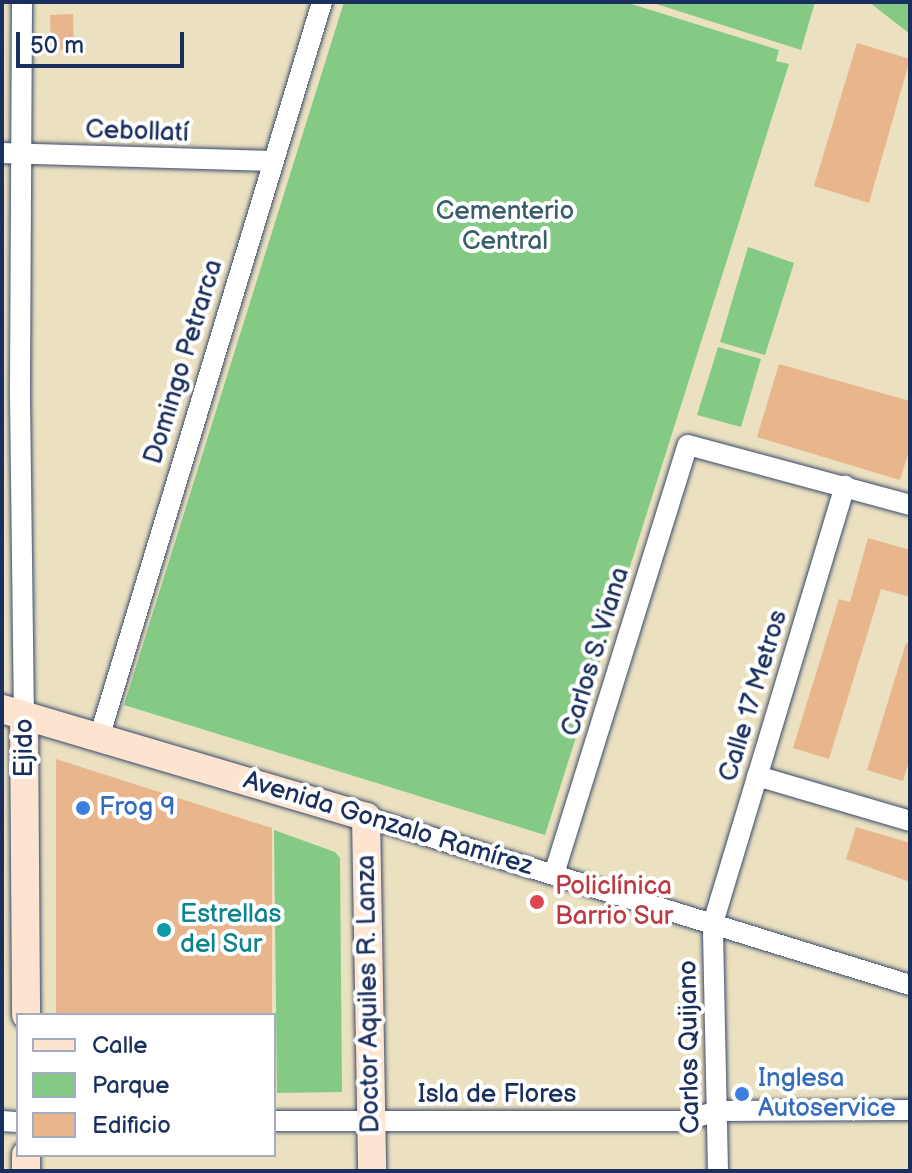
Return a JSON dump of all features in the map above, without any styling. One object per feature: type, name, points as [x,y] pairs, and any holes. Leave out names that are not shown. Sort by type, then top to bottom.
[{"type":"street","name":"Ejido","points":[[22,2],[11,154],[11,395],[13,712],[26,1013]]},
{"type":"street","name":"Domingo Petrarca","points":[[99,738],[271,161],[322,2]]},
{"type":"street","name":"Cebollatí","points":[[11,154],[271,161]]},
{"type":"street","name":"Carlos S. Viana","points":[[554,874],[688,445],[845,485]]},
{"type":"street","points":[[845,485],[910,505]]},
{"type":"street","name":"Calle 17 Metros","points":[[713,923],[845,485]]},
{"type":"street","name":"Avenida Gonzalo Ramírez","points":[[13,712],[554,874],[910,985]]},
{"type":"street","points":[[757,776],[910,821]]},
{"type":"street","name":"Doctor Aquiles R. Lanza","points":[[366,817],[372,1171]]},
{"type":"street","name":"Carlos Quijano","points":[[713,923],[718,1171]]},
{"type":"street","name":"Isla de Flores","points":[[276,1121],[683,1121],[718,1111],[910,1110]]},
{"type":"green space","name":"Cementerio Central","points":[[344,2],[625,2],[779,50],[776,61],[789,64],[545,835],[124,705]]},
{"type":"green space","points":[[650,2],[815,2],[801,50]]},
{"type":"green space","points":[[869,2],[910,2],[910,34]]},
{"type":"green space","points":[[748,247],[794,263],[765,355],[720,342]]},
{"type":"green space","points":[[718,347],[761,359],[741,427],[697,415]]},
{"type":"green space","points":[[274,830],[335,852],[340,858],[342,1092],[277,1093]]},
{"type":"building","points":[[73,14],[74,49],[51,50],[50,15]]},
{"type":"building","points":[[857,43],[910,59],[869,203],[814,186]]},
{"type":"building","points":[[779,364],[910,401],[910,447],[900,480],[757,437]]},
{"type":"building","points":[[868,538],[910,550],[910,597],[881,589],[829,759],[793,748],[839,599],[850,602]]},
{"type":"building","points":[[906,643],[910,644],[910,757],[903,781],[867,770]]},
{"type":"building","name":"Estrellas del Sur","points":[[56,759],[272,828],[272,1013],[56,1013]]},
{"type":"building","points":[[856,827],[910,843],[910,882],[846,859]]},
{"type":"place","name":"Frog 9","points":[[83,808]]},
{"type":"place","name":"Policlínica Barrio Sur","points":[[537,902]]},
{"type":"place","name":"Estrellas del Sur","points":[[164,930]]},
{"type":"place","name":"Inglesa Autoservice","points":[[742,1094]]}]
